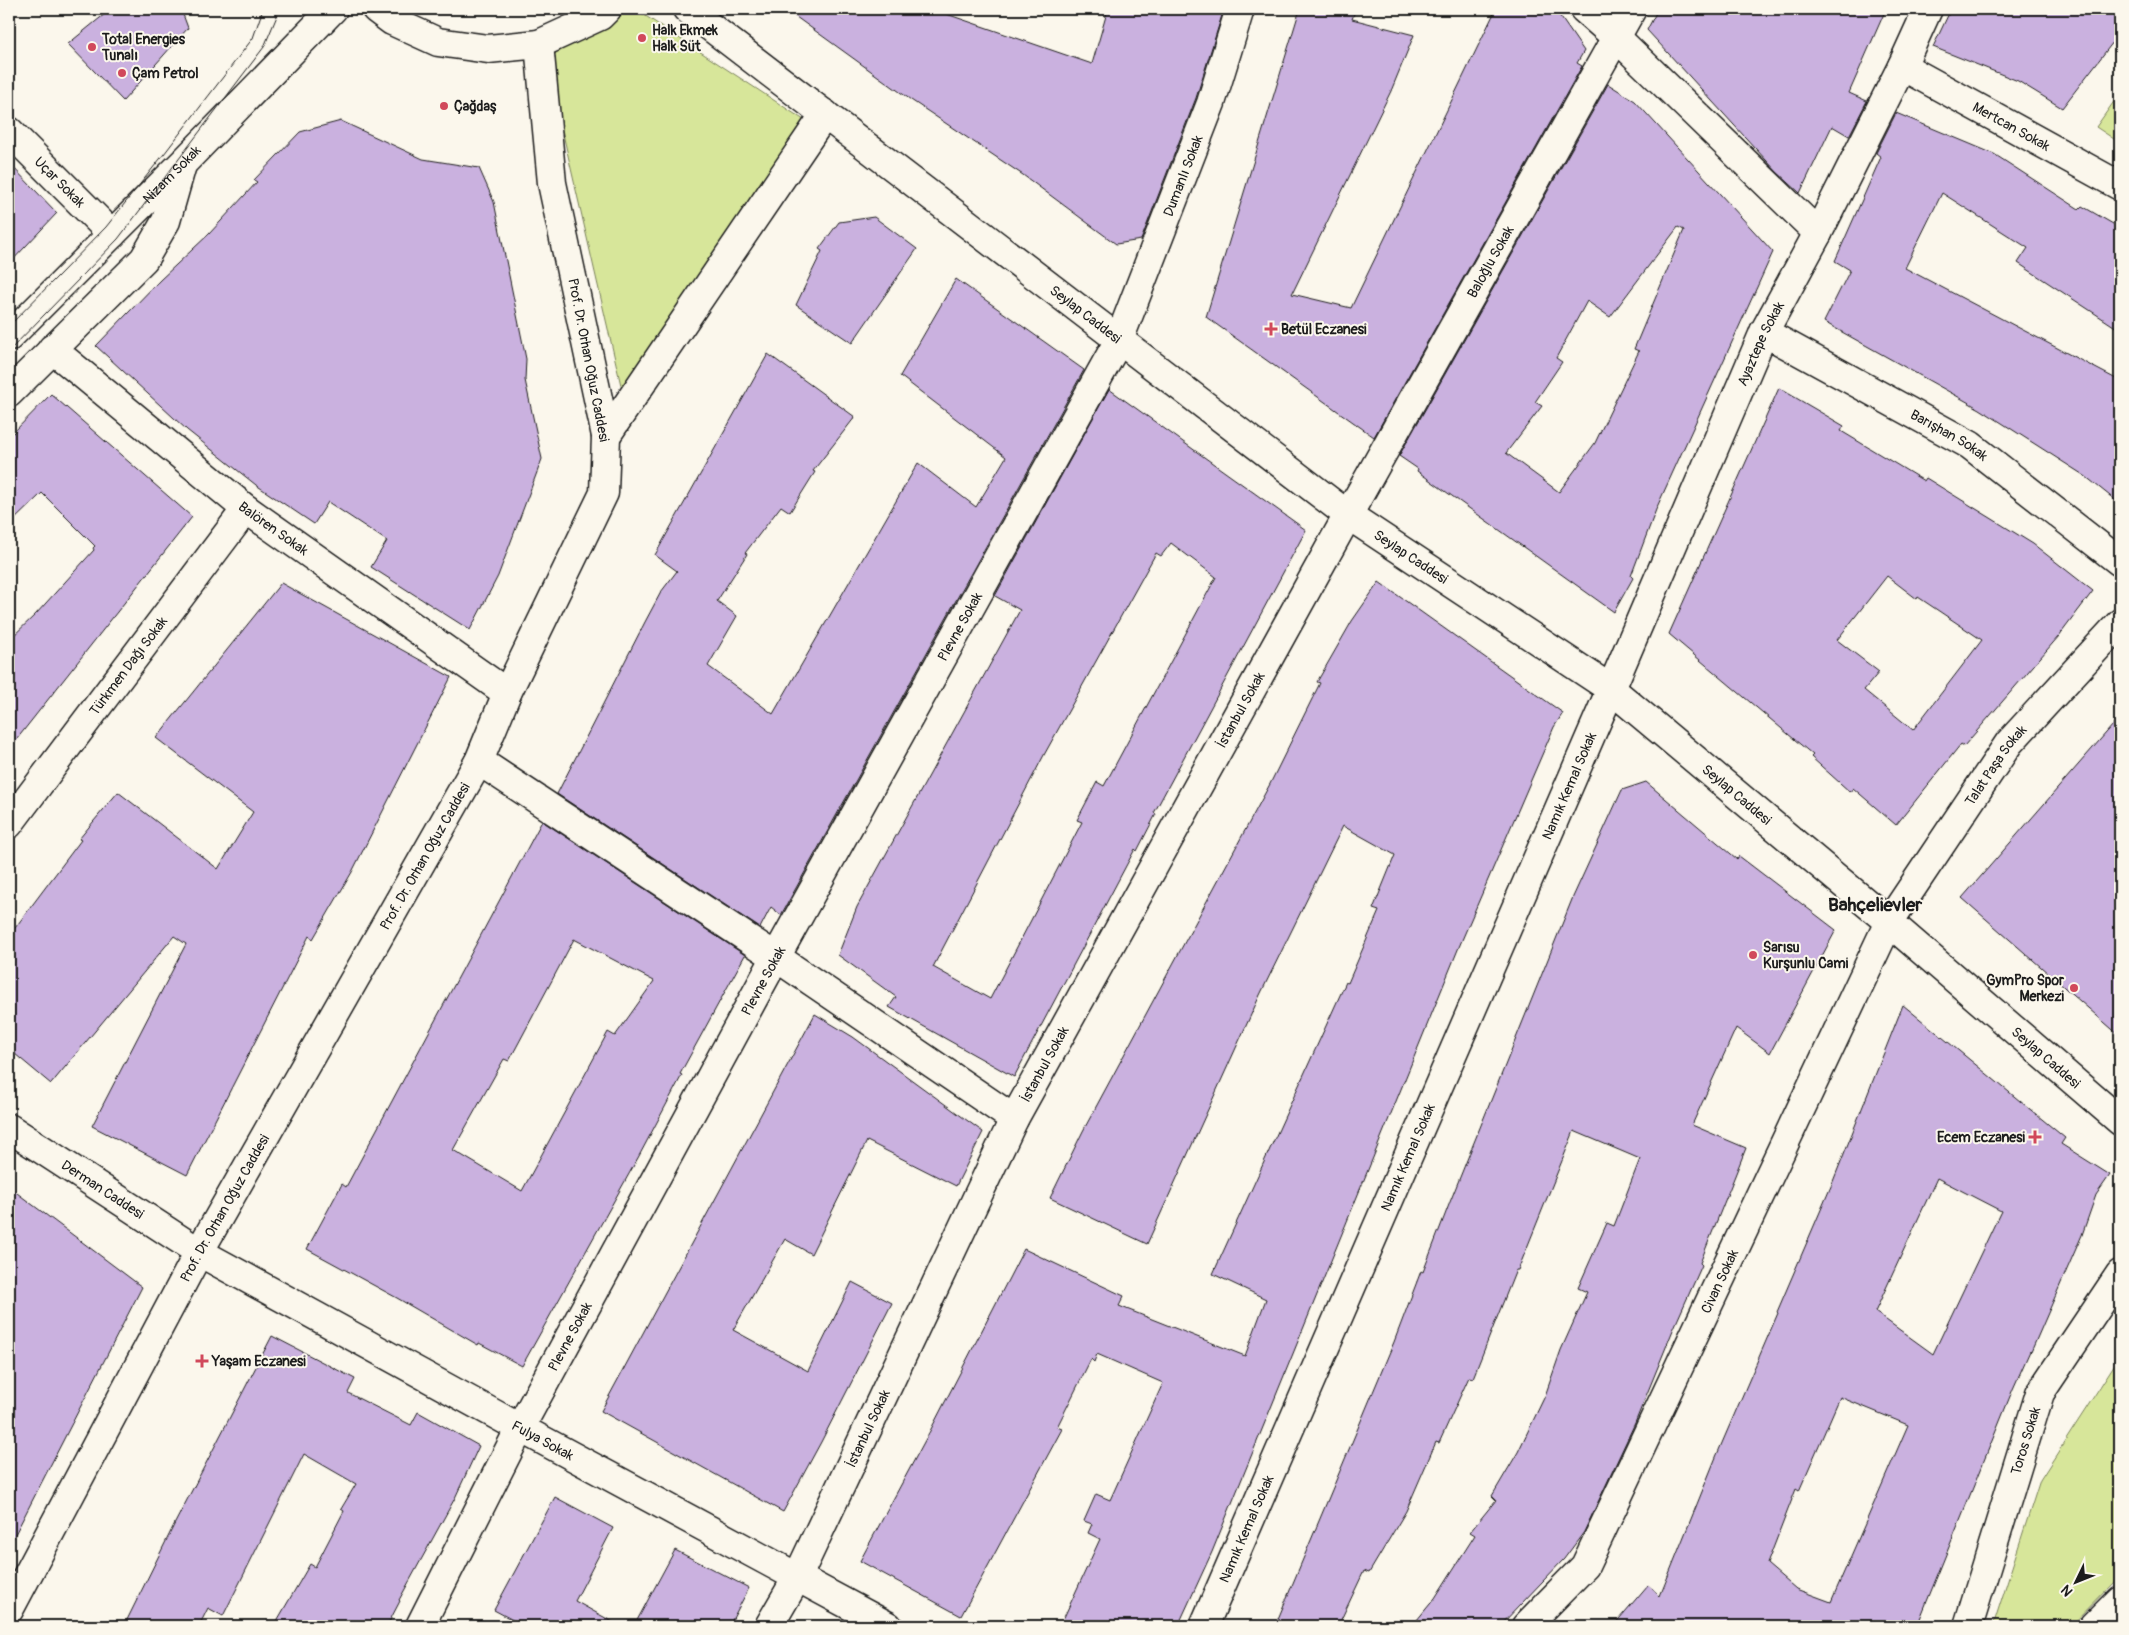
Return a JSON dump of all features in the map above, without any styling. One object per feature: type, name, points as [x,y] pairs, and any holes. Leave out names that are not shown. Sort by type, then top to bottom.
[{"type":"street","name":"Nizam Sokak","points":[[9,338],[333,9]]},
{"type":"street","points":[[376,9],[392,21],[438,42],[488,50],[539,44],[600,16],[607,9]]},
{"type":"street","name":"Seylap Caddesi","points":[[687,9],[1348,515],[1611,689],[1889,922],[2120,1120]]},
{"type":"street","name":"Dumanlı Sokak","points":[[1119,340],[1210,103],[1240,9]]},
{"type":"street","points":[[1584,9],[1617,38],[1818,233]]},
{"type":"street","name":"Baloğlu Sokak","points":[[1348,515],[1632,9]]},
{"type":"street","name":"Ayaztepe Sokak","points":[[1611,689],[1764,332],[1818,233],[1902,66],[1928,9]]},
{"type":"street","name":"Prof. Dr. Orhan Oğuz Caddesi","points":[[9,1610],[199,1252],[478,761],[507,693],[604,493],[606,436],[552,183],[539,44]]},
{"type":"street","name":"Mertcan Sokak","points":[[1902,66],[2120,186]]},
{"type":"street","points":[[606,436],[826,114]]},
{"type":"street","name":"Uçar Sokak","points":[[9,131],[112,234]]},
{"type":"street","points":[[9,393],[144,259],[166,221],[183,163]]},
{"type":"street","name":"Barışhan Sokak","points":[[1764,332],[1970,445],[2120,562]]},
{"type":"street","name":"Plevne Sokak","points":[[420,1626],[520,1428],[776,957],[1119,340]]},
{"type":"street","name":"Balören Sokak","points":[[52,349],[246,509],[507,693]]},
{"type":"street","name":"Türkmen Dağı Sokak","points":[[9,824],[246,509]]},
{"type":"street","name":"İstanbul Sokak","points":[[769,1626],[798,1576],[1014,1119],[1348,515]]},
{"type":"street","name":"Talat Paşa Sokak","points":[[1889,922],[2009,743],[2120,622]]},
{"type":"street","name":"Namık Kemal Sokak","points":[[1204,1626],[1611,689]]},
{"type":"street","points":[[478,761],[776,957],[1014,1119]]},
{"type":"street","name":"Civan Sokak","points":[[1526,1626],[1584,1566],[1889,922]]},
{"type":"street","name":"Derman Caddesi","points":[[9,1128],[199,1252]]},
{"type":"street","name":"Fulya Sokak","points":[[199,1252],[520,1428],[888,1626]]},
{"type":"street","name":"Toros Sokak","points":[[1968,1626],[2040,1393],[2120,1274]]},
{"type":"street","points":[[2094,1626],[2120,1600]]},
{"type":"green space","points":[[619,9],[635,9],[807,122],[623,394],[546,60]]},
{"type":"green space","points":[[2120,93],[2120,143],[2096,127]]},
{"type":"green space","points":[[2120,1356],[2120,1576],[2071,1626],[1993,1626],[2040,1480]]},
{"type":"building","name":"Çam Petrol","points":[[111,9],[181,9],[188,28],[123,101],[68,44]]},
{"type":"building","points":[[785,9],[932,9],[1092,64],[1108,9],[1224,9],[1196,98],[1141,240],[1116,244],[1023,175],[911,100]]},
{"type":"building","points":[[1300,9],[1356,9],[1352,19],[1414,35],[1391,91],[1292,294],[1351,308],[1496,9],[1555,9],[1584,51],[1577,63],[1582,66],[1374,437],[1206,317]]},
{"type":"building","points":[[1658,9],[1886,9],[1849,93],[1867,101],[1849,136],[1832,126],[1800,193],[1777,172],[1647,30]]},
{"type":"building","points":[[1951,9],[2120,9],[2120,33],[2062,108],[2018,81],[1933,47]]},
{"type":"building","points":[[1608,84],[1635,101],[1773,252],[1657,507],[1631,576],[1633,578],[1614,612],[1417,471],[1418,469],[1399,456]],"holes":[[[1678,227],[1684,230],[1634,349],[1639,351],[1595,443],[1559,492],[1506,453],[1542,406],[1535,402],[1562,362],[1556,358],[1587,301],[1610,317]]]},
{"type":"building","points":[[1896,113],[1994,154],[2079,209],[2082,206],[2120,228],[2120,330],[2018,263],[2028,248],[1942,193],[1905,268],[2120,381],[2120,504],[2085,476],[1980,409],[1824,322],[1850,270],[1835,261],[1881,157],[1876,153]]},
{"type":"building","points":[[341,121],[423,159],[479,168],[494,202],[526,359],[525,380],[542,459],[498,576],[470,630],[371,567],[387,541],[328,502],[314,524],[256,485],[187,430],[96,346],[160,280],[209,234],[257,182],[254,180],[300,132]]},
{"type":"building","points":[[9,163],[57,213],[9,264]]},
{"type":"building","points":[[874,217],[917,249],[852,343],[796,305],[822,251],[819,249],[839,222]]},
{"type":"building","points":[[956,279],[1084,370],[781,915],[771,907],[760,928],[557,794],[661,592],[677,571],[655,555],[768,354],[855,417],[813,471],[815,472],[790,512],[781,506],[745,553],[747,554],[717,601],[737,616],[708,666],[773,714],[918,463],[976,507],[1006,457],[900,376]]},
{"type":"building","points":[[1779,388],[1844,426],[1841,431],[1924,481],[1926,478],[2033,544],[2093,591],[2059,636],[1964,746],[1961,744],[1896,825],[1853,788],[1850,792],[1811,757],[1813,755],[1669,634]],"holes":[[[1887,576],[1917,599],[1918,597],[1982,640],[1913,730],[1864,690],[1879,672],[1837,640]]]},
{"type":"building","points":[[1109,389],[1306,530],[1154,813],[1156,814],[1137,851],[1135,849],[1014,1077],[889,1007],[896,997],[838,955],[857,907],[1020,610],[995,596]],"holes":[[[1171,543],[1216,577],[1104,786],[1097,782],[1077,820],[1082,822],[990,999],[933,967],[1044,755],[1156,553],[1161,556]]]},
{"type":"building","points":[[51,394],[192,517],[9,749],[9,640],[36,614],[94,550],[95,546],[42,493],[9,525],[9,437]]},
{"type":"building","points":[[1379,582],[1563,713],[1554,727],[1459,947],[1212,1552],[1178,1626],[1060,1626],[1100,1539],[1088,1533],[1092,1524],[1084,1521],[1096,1494],[1110,1500],[1163,1383],[1097,1354],[1094,1362],[1091,1359],[1057,1427],[1062,1429],[961,1616],[860,1561],[1024,1249],[1124,1296],[1119,1306],[1245,1356],[1266,1299],[1213,1274],[1346,982],[1348,983],[1379,911],[1373,909],[1395,855],[1343,826],[1260,995],[1147,1244],[1050,1198],[1083,1131],[1270,784],[1320,683],[1317,682],[1352,621]]},
{"type":"building","points":[[281,583],[451,677],[352,872],[313,939],[309,936],[187,1175],[92,1126],[186,944],[174,936],[51,1084],[9,1049],[9,936],[81,840],[79,839],[118,792],[218,869],[253,812],[156,738]]},
{"type":"building","points":[[2120,717],[2120,1036],[1962,898]]},
{"type":"building","points":[[1646,782],[1737,859],[1739,856],[1836,930],[1770,1053],[1736,1028],[1692,1125],[1746,1148],[1700,1263],[1702,1265],[1635,1423],[1584,1532],[1564,1559],[1500,1626],[1412,1626],[1435,1598],[1475,1535],[1470,1532],[1496,1500],[1492,1496],[1518,1452],[1545,1396],[1561,1350],[1587,1292],[1578,1288],[1607,1223],[1614,1226],[1640,1159],[1574,1131],[1473,1378],[1469,1377],[1439,1443],[1436,1442],[1406,1511],[1369,1573],[1364,1571],[1338,1626],[1275,1626],[1394,1342],[1421,1271],[1423,1272],[1573,897],[1622,790]]},
{"type":"building","points":[[542,821],[745,955],[680,1074],[682,1075],[639,1156],[522,1366],[479,1343],[478,1345],[307,1249],[342,1184],[346,1187]],"holes":[[[574,939],[654,981],[615,1036],[608,1032],[522,1191],[453,1150],[504,1059],[509,1061]]]},
{"type":"building","points":[[1903,1005],[2065,1138],[2061,1144],[2110,1175],[2096,1195],[2082,1235],[2013,1389],[1917,1626],[1613,1626],[1648,1585],[1660,1596],[1716,1457],[1832,1184]],"holes":[[[1937,1178],[2001,1211],[1933,1354],[1875,1312]],[[1840,1397],[1908,1425],[1831,1602],[1796,1589],[1767,1564],[1796,1489],[1799,1491]]]},
{"type":"building","points":[[815,1014],[853,1037],[983,1132],[956,1186],[867,1141],[811,1254],[785,1239],[733,1330],[808,1371],[852,1282],[892,1303],[783,1512],[601,1411]]},
{"type":"building","points":[[9,1187],[142,1287],[9,1546]]},
{"type":"building","points":[[272,1336],[355,1379],[348,1393],[411,1425],[418,1412],[479,1446],[455,1498],[399,1600],[387,1626],[274,1626],[310,1564],[315,1567],[344,1511],[341,1509],[356,1484],[304,1454],[223,1616],[208,1608],[199,1626],[124,1626],[174,1525]]},
{"type":"building","points":[[555,1497],[613,1528],[575,1601],[620,1626],[524,1626],[494,1610]]},
{"type":"building","points":[[675,1550],[749,1588],[729,1626],[634,1626]]},
{"type":"tram line","points":[[9,326],[106,227],[253,38],[263,9]]},
{"type":"tram line","points":[[9,351],[118,239],[264,47],[277,16],[276,9]]},
{"type":"place","name":"Halk Ekmek Halk Süt","points":[[642,38]]},
{"type":"place","name":"Total Energies Tunalı","points":[[92,47]]},
{"type":"place","name":"Çam Petrol","points":[[122,73]]},
{"type":"place","name":"Çağdaş","points":[[444,106]]},
{"type":"place","name":"Betül Eczanesi","points":[[1271,329]]},
{"type":"place","name":"Sarısu Kurşunlu Cami","points":[[1753,955]]},
{"type":"place","name":"GymPro Spor Merkezi","points":[[2074,988]]},
{"type":"place","name":"Ecem Eczanesi","points":[[2035,1137]]},
{"type":"place","name":"Yaşam Eczanesi","points":[[202,1361]]},
{"type":"district","name":"Bahçelievler","points":[[1875,904]]}]
